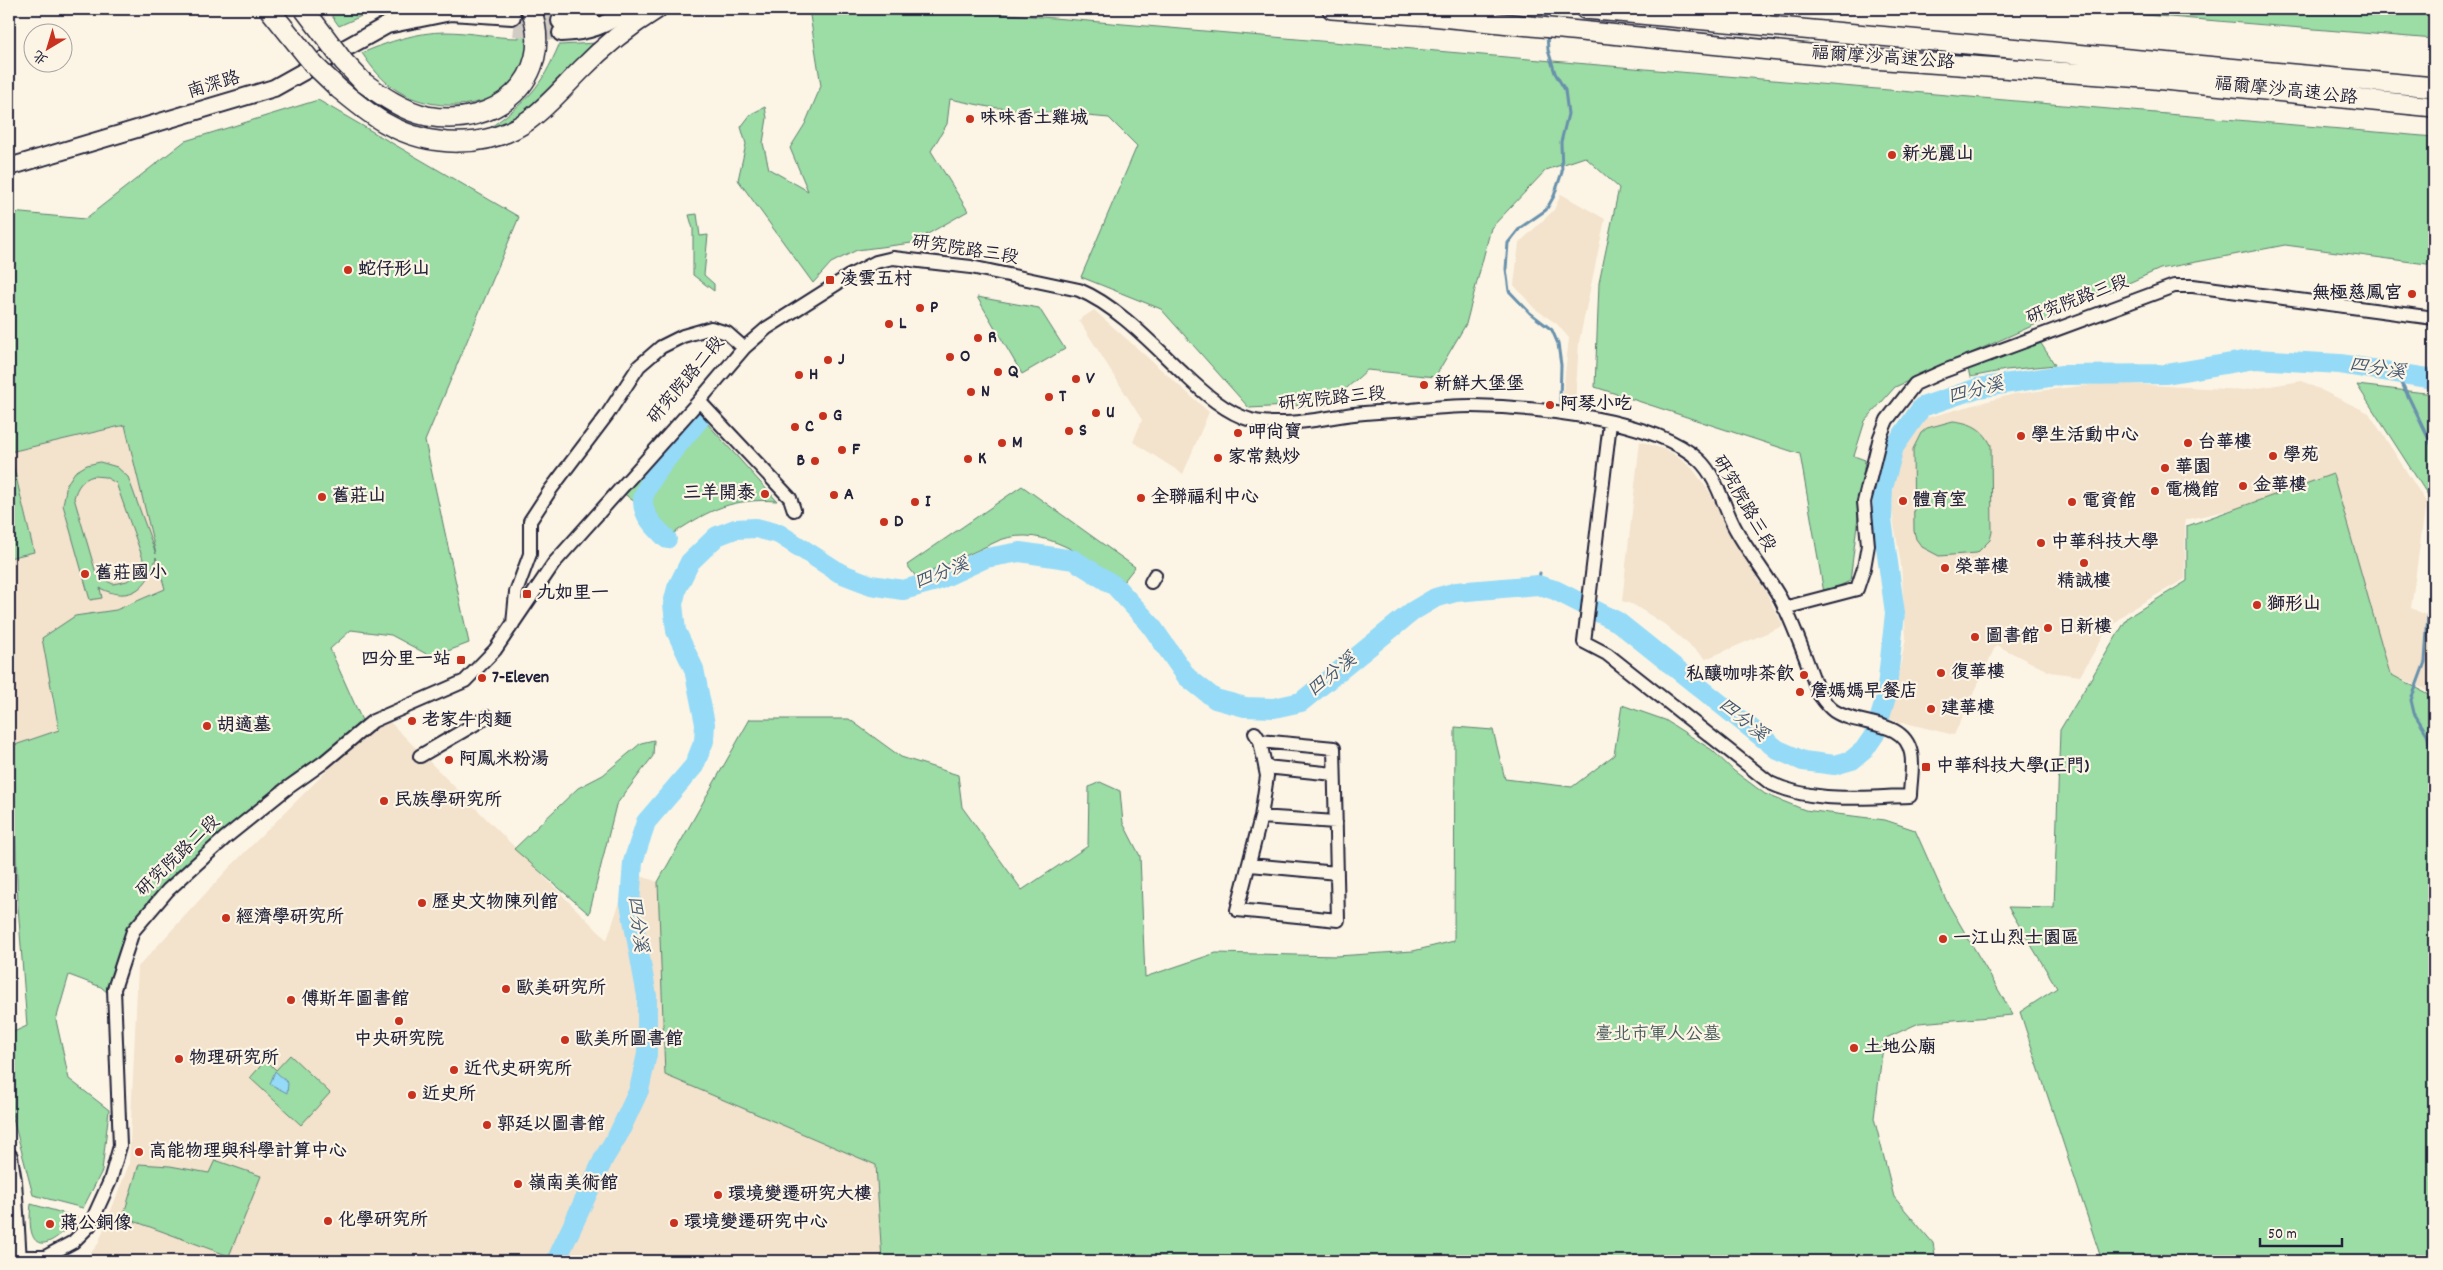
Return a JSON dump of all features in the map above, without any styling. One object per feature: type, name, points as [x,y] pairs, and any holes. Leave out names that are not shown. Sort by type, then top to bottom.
[{"type":"highway","points":[[269,9],[314,65],[340,89],[386,124],[431,141],[461,143],[506,133],[528,120],[630,26],[657,9]]},
{"type":"highway","points":[[304,9],[344,62],[363,82],[396,103],[426,116],[463,119],[483,114],[510,98],[521,87],[530,72],[536,53],[538,31],[531,9]]},
{"type":"highway","name":"福爾摩沙高速公路","points":[[1332,9],[1430,16],[1735,45],[1829,56],[2144,78],[2434,107]]},
{"type":"highway","name":"福爾摩沙高速公路","points":[[1585,9],[2434,87]]},
{"type":"main road","name":"南深路","points":[[9,167],[265,91],[307,71],[373,31],[387,25],[451,12],[513,22]]},
{"type":"main road","points":[[561,27],[583,32],[601,27],[624,12]]},
{"type":"main road","points":[[9,1157],[13,1181],[17,1260]]},
{"type":"street","name":"研究院路三段","points":[[744,348],[767,328],[849,276],[876,262],[893,258],[919,259],[971,267],[1079,290],[1093,296],[1143,336],[1204,393],[1226,408],[1249,420],[1276,424],[1356,414],[1472,406],[1549,411],[1610,423],[1644,431],[1675,444],[1700,460],[1716,486],[1734,527],[1784,608],[1819,694],[1826,704],[1844,716],[1889,728],[1903,738],[1911,753],[1910,796],[1818,798],[1792,793],[1770,784],[1608,654],[1584,642],[1610,423]]},
{"type":"street","name":"研究院路三段","points":[[1784,608],[1857,589],[1864,568],[1868,545],[1864,502],[1880,437],[1887,420],[1915,384],[1944,371],[2174,286],[2227,290],[2434,318]]},
{"type":"street","name":"研究院路二段","points":[[17,1260],[45,1257],[73,1242],[90,1225],[110,1181],[120,1146],[114,989],[134,931],[168,890],[226,838],[286,789],[324,762],[372,721],[464,682],[495,650],[514,624],[554,563],[700,401],[744,348],[727,333],[711,328],[682,336],[639,366],[607,416],[551,489],[530,521],[530,554],[516,592],[514,624]]},
{"type":"street","points":[[700,401],[790,498],[794,510]]},
{"type":"street","points":[[420,756],[487,717]]},
{"type":"street","points":[[1257,737],[1334,748],[1338,920],[1237,910],[1250,865],[1260,817],[1267,776],[1266,767],[1257,737]]},
{"type":"street","points":[[1266,767],[1334,774]]},
{"type":"street","points":[[1260,817],[1336,822]]},
{"type":"street","points":[[1250,865],[1337,873]]},
{"type":"shaded area","points":[[1561,194],[1605,219],[1579,342],[1575,405],[1562,401],[1569,338],[1557,324],[1534,308],[1514,285],[1519,243],[1554,210]]},
{"type":"shaded area","points":[[1094,310],[1209,412],[1183,474],[1133,442],[1142,420],[1079,320]]},
{"type":"shaded area","name":"中華科技大學","points":[[2302,381],[2369,413],[2426,502],[2411,608],[2434,619],[2434,693],[2381,670],[2321,489],[2185,520],[2185,579],[2128,611],[2105,633],[2080,676],[2050,672],[1996,645],[1954,735],[1889,719],[1906,638],[1901,565],[1892,512],[1894,478],[1901,454],[1922,419],[2014,394],[2107,383],[2245,390]]},
{"type":"shaded area","name":"舊莊國小","points":[[125,425],[165,589],[116,610],[75,616],[51,696],[59,730],[9,747],[9,558],[34,552],[10,452]]},
{"type":"shaded area","points":[[1640,441],[1671,452],[1693,469],[1710,493],[1728,532],[1766,592],[1783,626],[1706,659],[1664,624],[1634,605],[1622,601]]},
{"type":"shaded area","name":"中央研究院","points":[[383,715],[607,940],[630,872],[658,882],[666,1075],[876,1165],[882,1261],[75,1261],[90,1254],[98,1244],[129,1164],[138,967],[228,869]]},
{"type":"green space","points":[[327,9],[377,9],[339,26]]},
{"type":"green space","points":[[502,9],[524,9],[531,46],[516,81],[501,93],[487,99],[457,105],[441,105],[411,98],[382,79],[362,53],[403,38],[434,32],[519,38],[517,14]]},
{"type":"green space","points":[[809,9],[949,9],[2434,137],[2434,265],[2285,245],[2160,269],[1895,387],[1865,421],[1854,456],[1865,460],[1850,581],[1824,593],[1800,454],[1595,387],[1599,283],[1619,188],[1585,157],[1546,170],[1491,228],[1466,324],[1435,377],[1367,370],[1329,404],[1249,408],[1161,309],[1081,277],[1137,146],[1109,118],[989,107],[950,99],[947,124],[931,151],[968,211],[912,243],[857,250],[831,263],[813,283],[738,180],[746,144],[741,127],[751,114],[765,107],[767,118],[763,143],[769,169],[808,191],[790,148],[805,124],[821,86]]},
{"type":"green space","points":[[2073,9],[2434,9],[2434,39]]},
{"type":"green space","points":[[597,43],[556,87],[533,108],[510,122],[491,127],[515,109],[532,92],[546,72],[559,45]]},
{"type":"green space","points":[[318,100],[519,217],[425,441],[469,643],[432,657],[391,635],[351,630],[330,649],[364,725],[277,786],[214,843],[130,927],[109,994],[101,987],[69,975],[56,1020],[69,1079],[109,1110],[102,1171],[83,1208],[33,1195],[9,1103],[9,1034],[27,1026],[18,906],[12,746],[59,730],[42,638],[75,616],[116,610],[165,589],[156,557],[149,577],[137,590],[121,594],[100,588],[102,598],[90,600],[63,505],[67,484],[75,472],[87,465],[100,462],[117,467],[128,477],[156,554],[125,425],[10,452],[34,552],[9,558],[9,232],[11,212],[85,219],[185,141]],"holes":[[[94,476],[105,477],[116,483],[143,559],[140,571],[127,581],[113,584],[96,573],[74,498],[78,487],[83,481]]]},
{"type":"green space","points":[[697,214],[700,236],[708,235],[704,275],[714,284],[714,291],[693,275],[693,229],[689,215]]},
{"type":"green space","points":[[977,297],[1039,308],[1065,349],[1022,374]]},
{"type":"green space","points":[[2040,342],[2055,365],[2006,370],[1970,377],[1968,369]]},
{"type":"green space","points":[[2357,385],[2434,394],[2434,610],[2431,608],[2433,503]]},
{"type":"green space","points":[[697,412],[777,501],[734,503],[699,517],[674,533],[622,492]]},
{"type":"green space","points":[[1953,421],[1966,423],[1976,428],[1988,439],[1991,445],[1992,532],[1990,540],[1977,553],[1939,556],[1922,547],[1916,539],[1914,531],[1913,449],[1921,433],[1927,428]]},
{"type":"green space","points":[[2333,474],[2390,674],[2434,697],[2434,1261],[2102,1261],[2020,1012],[2057,988],[2008,907],[2054,908],[2060,730],[2128,617],[2187,581],[2187,526]]},
{"type":"green space","points":[[1022,486],[1135,567],[1124,581],[1065,546],[1049,540],[1017,536],[1000,540],[917,578],[907,565]]},
{"type":"green space","name":"臺北市軍人公墓","points":[[1622,705],[1665,720],[1712,750],[1734,771],[1765,794],[1805,810],[1885,820],[1915,830],[1947,902],[2013,1015],[1919,1023],[1884,1039],[1874,1118],[1894,1197],[1933,1243],[1936,1261],[882,1261],[876,1165],[665,1075],[658,882],[750,719],[849,719],[901,757],[958,775],[962,807],[1022,890],[1088,846],[1089,787],[1100,782],[1120,791],[1123,823],[1140,856],[1145,977],[1216,953],[1337,956],[1413,951],[1454,941],[1455,727],[1493,730],[1505,779],[1572,787],[1614,755]]},
{"type":"green space","points":[[654,740],[653,756],[616,805],[589,914],[514,849],[578,788],[603,775],[641,743]]},
{"type":"green space","points":[[290,1055],[330,1093],[301,1125],[250,1078],[266,1060],[276,1070]]},
{"type":"green space","points":[[215,1160],[261,1176],[229,1256],[123,1217],[139,1164],[170,1166],[209,1173]]},
{"type":"green space","points":[[31,1204],[77,1217],[58,1236],[49,1242],[42,1243],[36,1241],[32,1233],[30,1221]]},
{"type":"water","points":[[275,1071],[288,1083],[287,1093],[270,1084]]},
{"type":"waterway","points":[[1546,9],[1546,21]]},
{"type":"waterway","points":[[1547,34],[1548,50],[1555,73],[1565,90],[1568,114],[1561,142],[1562,172],[1554,196],[1546,210],[1520,228],[1508,243],[1506,269],[1509,291],[1530,313],[1552,330],[1558,344],[1561,365],[1560,401]]},
{"type":"waterway","name":"四分溪","points":[[556,1261],[604,1158],[618,1135],[639,1090],[647,1054],[647,996],[630,903],[633,862],[646,822],[694,766],[704,741],[705,724],[694,669],[676,631],[673,604],[677,588],[690,562],[717,536],[735,529],[756,528],[779,534],[840,573],[871,585],[903,590],[936,581],[986,558],[1020,552],[1074,560],[1115,586],[1150,624],[1187,677],[1215,699],[1245,707],[1274,708],[1301,702],[1413,611],[1435,598],[1456,592],[1538,585],[1555,590],[1618,622],[1778,750],[1803,761],[1835,765],[1852,760],[1864,750],[1875,734],[1886,697],[1895,613],[1882,519],[1883,488],[1894,447],[1922,407],[1978,388],[2062,375],[2166,374],[2255,359],[2340,364],[2434,379]]},
{"type":"waterway","points":[[2398,375],[2434,450]]},
{"type":"waterway","points":[[667,539],[645,511],[643,506],[645,492],[658,470],[699,420]]},
{"type":"waterway","points":[[1538,585],[1540,573]]},
{"type":"waterway","points":[[2434,609],[2428,614],[2425,662],[2411,700],[2414,713],[2427,734],[2434,765]]},
{"type":"tunnel","points":[[512,16],[560,21]]},
{"type":"tunnel","points":[[514,28],[561,33]]},
{"type":"place","name":"味味香土雞城","points":[[970,119]]},
{"type":"place","name":"新光麗山","points":[[1892,155]]},
{"type":"place","name":"蛇仔形山","points":[[348,270]]},
{"type":"place","name":"凌雲五村","points":[[830,280]]},
{"type":"place","name":"無極慈鳳宮","points":[[2412,294]]},
{"type":"place","name":"P","points":[[920,308]]},
{"type":"place","name":"L","points":[[889,324]]},
{"type":"place","name":"R","points":[[978,338]]},
{"type":"place","name":"O","points":[[950,357]]},
{"type":"place","name":"J","points":[[828,360]]},
{"type":"place","name":"Q","points":[[998,372]]},
{"type":"place","name":"H","points":[[799,375]]},
{"type":"place","name":"V","points":[[1076,379]]},
{"type":"place","name":"新鮮大堡堡","points":[[1424,385]]},
{"type":"place","name":"N","points":[[971,392]]},
{"type":"place","name":"T","points":[[1049,397]]},
{"type":"place","name":"阿琴小吃","points":[[1550,405]]},
{"type":"place","name":"U","points":[[1096,413]]},
{"type":"place","name":"G","points":[[823,416]]},
{"type":"place","name":"C","points":[[795,427]]},
{"type":"place","name":"S","points":[[1069,431]]},
{"type":"place","name":"呷尚寶","points":[[1238,433]]},
{"type":"place","name":"學生活動中心","points":[[2021,436]]},
{"type":"place","name":"M","points":[[1002,443]]},
{"type":"place","name":"台華樓","points":[[2188,443]]},
{"type":"place","name":"F","points":[[842,450]]},
{"type":"place","name":"學苑","points":[[2273,456]]},
{"type":"place","name":"家常熱炒","points":[[1218,458]]},
{"type":"place","name":"K","points":[[968,459]]},
{"type":"place","name":"B","points":[[815,461]]},
{"type":"place","name":"華園","points":[[2165,468]]},
{"type":"place","name":"金華樓","points":[[2243,486]]},
{"type":"place","name":"電機館","points":[[2155,491]]},
{"type":"place","name":"三羊開泰","points":[[765,494]]},
{"type":"place","name":"A","points":[[834,495]]},
{"type":"place","name":"舊莊山","points":[[322,497]]},
{"type":"place","name":"全聯福利中心","points":[[1141,498]]},
{"type":"place","name":"體育室","points":[[1903,501]]},
{"type":"place","name":"I","points":[[915,502]]},
{"type":"place","name":"電資館","points":[[2072,502]]},
{"type":"place","name":"D","points":[[884,522]]},
{"type":"place","name":"中華科技大學","points":[[2041,543]]},
{"type":"place","name":"精誠樓","points":[[2084,563]]},
{"type":"place","name":"榮華樓","points":[[1945,568]]},
{"type":"place","name":"舊莊國小","points":[[85,574]]},
{"type":"place","name":"九如里一","points":[[527,594]]},
{"type":"place","name":"獅形山","points":[[2257,605]]},
{"type":"place","name":"日新樓","points":[[2048,628]]},
{"type":"place","name":"圖書館","points":[[1975,637]]},
{"type":"place","name":"四分里一站","points":[[461,660]]},
{"type":"place","name":"復華樓","points":[[1941,673]]},
{"type":"place","name":"私釀咖啡茶飲","points":[[1804,675]]},
{"type":"place","name":"7-Eleven","points":[[482,678]]},
{"type":"place","name":"詹媽媽早餐店","points":[[1800,692]]},
{"type":"place","name":"建華樓","points":[[1931,709]]},
{"type":"place","name":"老家牛肉麵","points":[[412,721]]},
{"type":"place","name":"胡適墓","points":[[207,726]]},
{"type":"place","name":"阿鳳米粉湯","points":[[449,760]]},
{"type":"place","name":"中華科技大學(正門)","points":[[1926,767]]},
{"type":"place","name":"民族學研究所","points":[[384,801]]},
{"type":"place","name":"歷史文物陳列館","points":[[422,903]]},
{"type":"place","name":"經濟學研究所","points":[[226,918]]},
{"type":"place","name":"一江山烈士園區","points":[[1943,939]]},
{"type":"place","name":"歐美研究所","points":[[506,989]]},
{"type":"place","name":"傅斯年圖書館","points":[[291,1000]]},
{"type":"place","name":"中央研究院","points":[[399,1021]]},
{"type":"place","name":"歐美所圖書館","points":[[565,1040]]},
{"type":"place","name":"土地公廟","points":[[1854,1048]]},
{"type":"place","name":"物理研究所","points":[[179,1059]]},
{"type":"place","name":"近代史研究所","points":[[454,1070]]},
{"type":"place","name":"近史所","points":[[412,1095]]},
{"type":"place","name":"郭廷以圖書館","points":[[487,1125]]},
{"type":"place","name":"高能物理與科學計算中心","points":[[139,1152]]},
{"type":"place","name":"嶺南美術館","points":[[518,1184]]},
{"type":"place","name":"環境變遷研究大樓","points":[[718,1195]]},
{"type":"place","name":"化學研究所","points":[[328,1221]]},
{"type":"place","name":"環境變遷研究中心","points":[[674,1223]]},
{"type":"place","name":"蔣公銅像","points":[[50,1224]]}]
